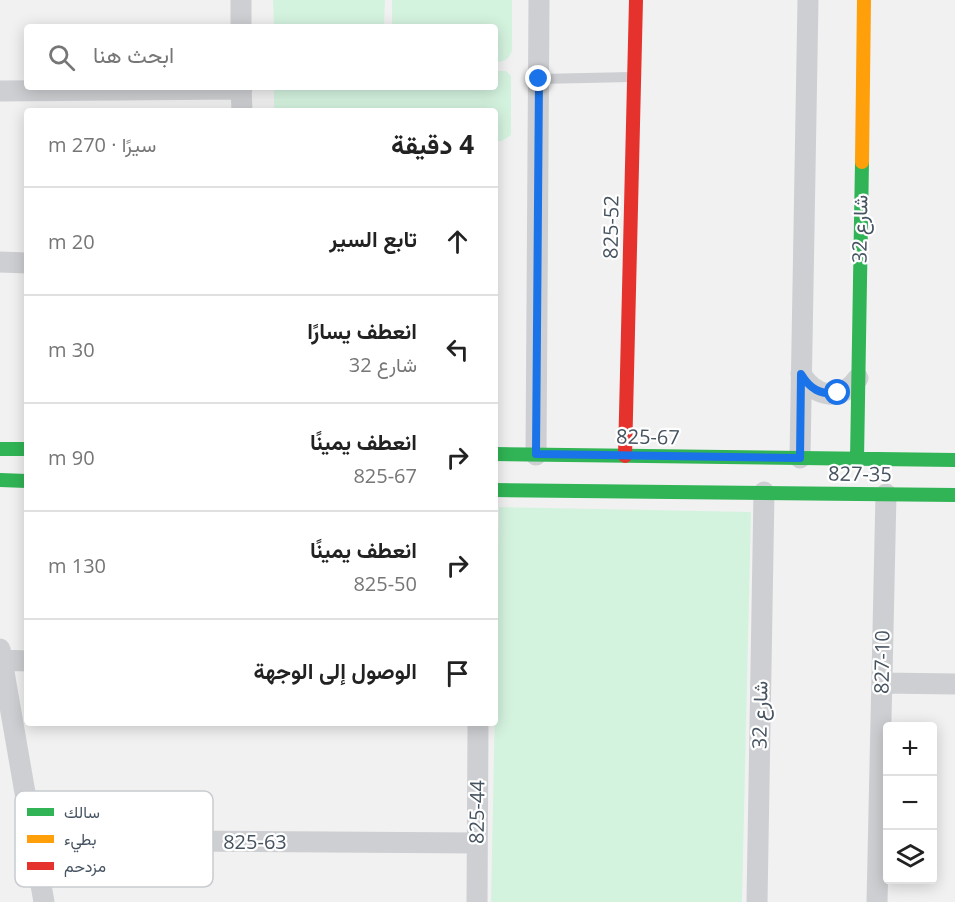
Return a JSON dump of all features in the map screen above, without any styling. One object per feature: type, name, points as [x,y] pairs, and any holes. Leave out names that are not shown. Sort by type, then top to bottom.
[{"type":"street","points":[[241,0],[241,24]]},
{"type":"street","points":[[536,454],[539,0]]},
{"type":"street","name":"825-52","points":[[626,456],[636,0]]},
{"type":"street","points":[[800,458],[808,0]]},
{"type":"street","name":"شارع 32","points":[[857,459],[864,0]]},
{"type":"street","points":[[0,91],[81,90]]},
{"type":"street","points":[[242,90],[242,108]]},
{"type":"street","points":[[0,262],[24,263]]},
{"type":"street","points":[[801,374],[812,388],[830,394],[846,390],[858,378]]},
{"type":"street","points":[[0,448],[24,449]]},
{"type":"street","name":"825-67","points":[[498,454],[800,458]]},
{"type":"street","name":"827-35","points":[[800,458],[955,460]]},
{"type":"street","points":[[0,480],[24,481]]},
{"type":"street","points":[[498,490],[764,492]]},
{"type":"street","name":"شارع 32","points":[[757,902],[764,492]]},
{"type":"street","name":"827-35","points":[[764,492],[955,495]]},
{"type":"street","name":"827-10","points":[[877,902],[886,494]]},
{"type":"street","points":[[24,660],[1,654],[25,791]]},
{"type":"street","points":[[882,683],[955,684]]},
{"type":"street","name":"825-44","points":[[477,902],[478,726]]},
{"type":"street","name":"825-63","points":[[213,841],[477,843]]},
{"type":"street","points":[[41,887],[44,902]]},
{"type":"lane","points":[[539,79],[634,77]]},
{"type":"green space","points":[[273,0],[385,0],[384,24],[274,24]]},
{"type":"green space","points":[[392,0],[512,0],[512,51],[506,60],[498,62],[498,24],[392,24]]},
{"type":"green space","points":[[498,71],[506,71],[511,76],[511,135],[502,141],[498,141],[498,108],[274,108],[274,90],[498,90]]},
{"type":"green space","points":[[499,507],[751,512],[742,902],[491,902],[495,726],[498,726]]},
{"type":"traffic: fast","points":[[857,459],[862,162]]},
{"type":"traffic: fast","points":[[0,449],[24,449]]},
{"type":"traffic: fast","points":[[498,454],[955,460]]},
{"type":"traffic: fast","points":[[0,480],[24,481]]},
{"type":"traffic: fast","points":[[498,490],[955,495]]},
{"type":"traffic: slow","points":[[862,162],[864,0]]},
{"type":"traffic: jam","points":[[625,456],[636,0]]},
{"type":"route","points":[[539,79],[536,454],[800,458],[801,374],[812,388],[819,392],[838,393]]}]
